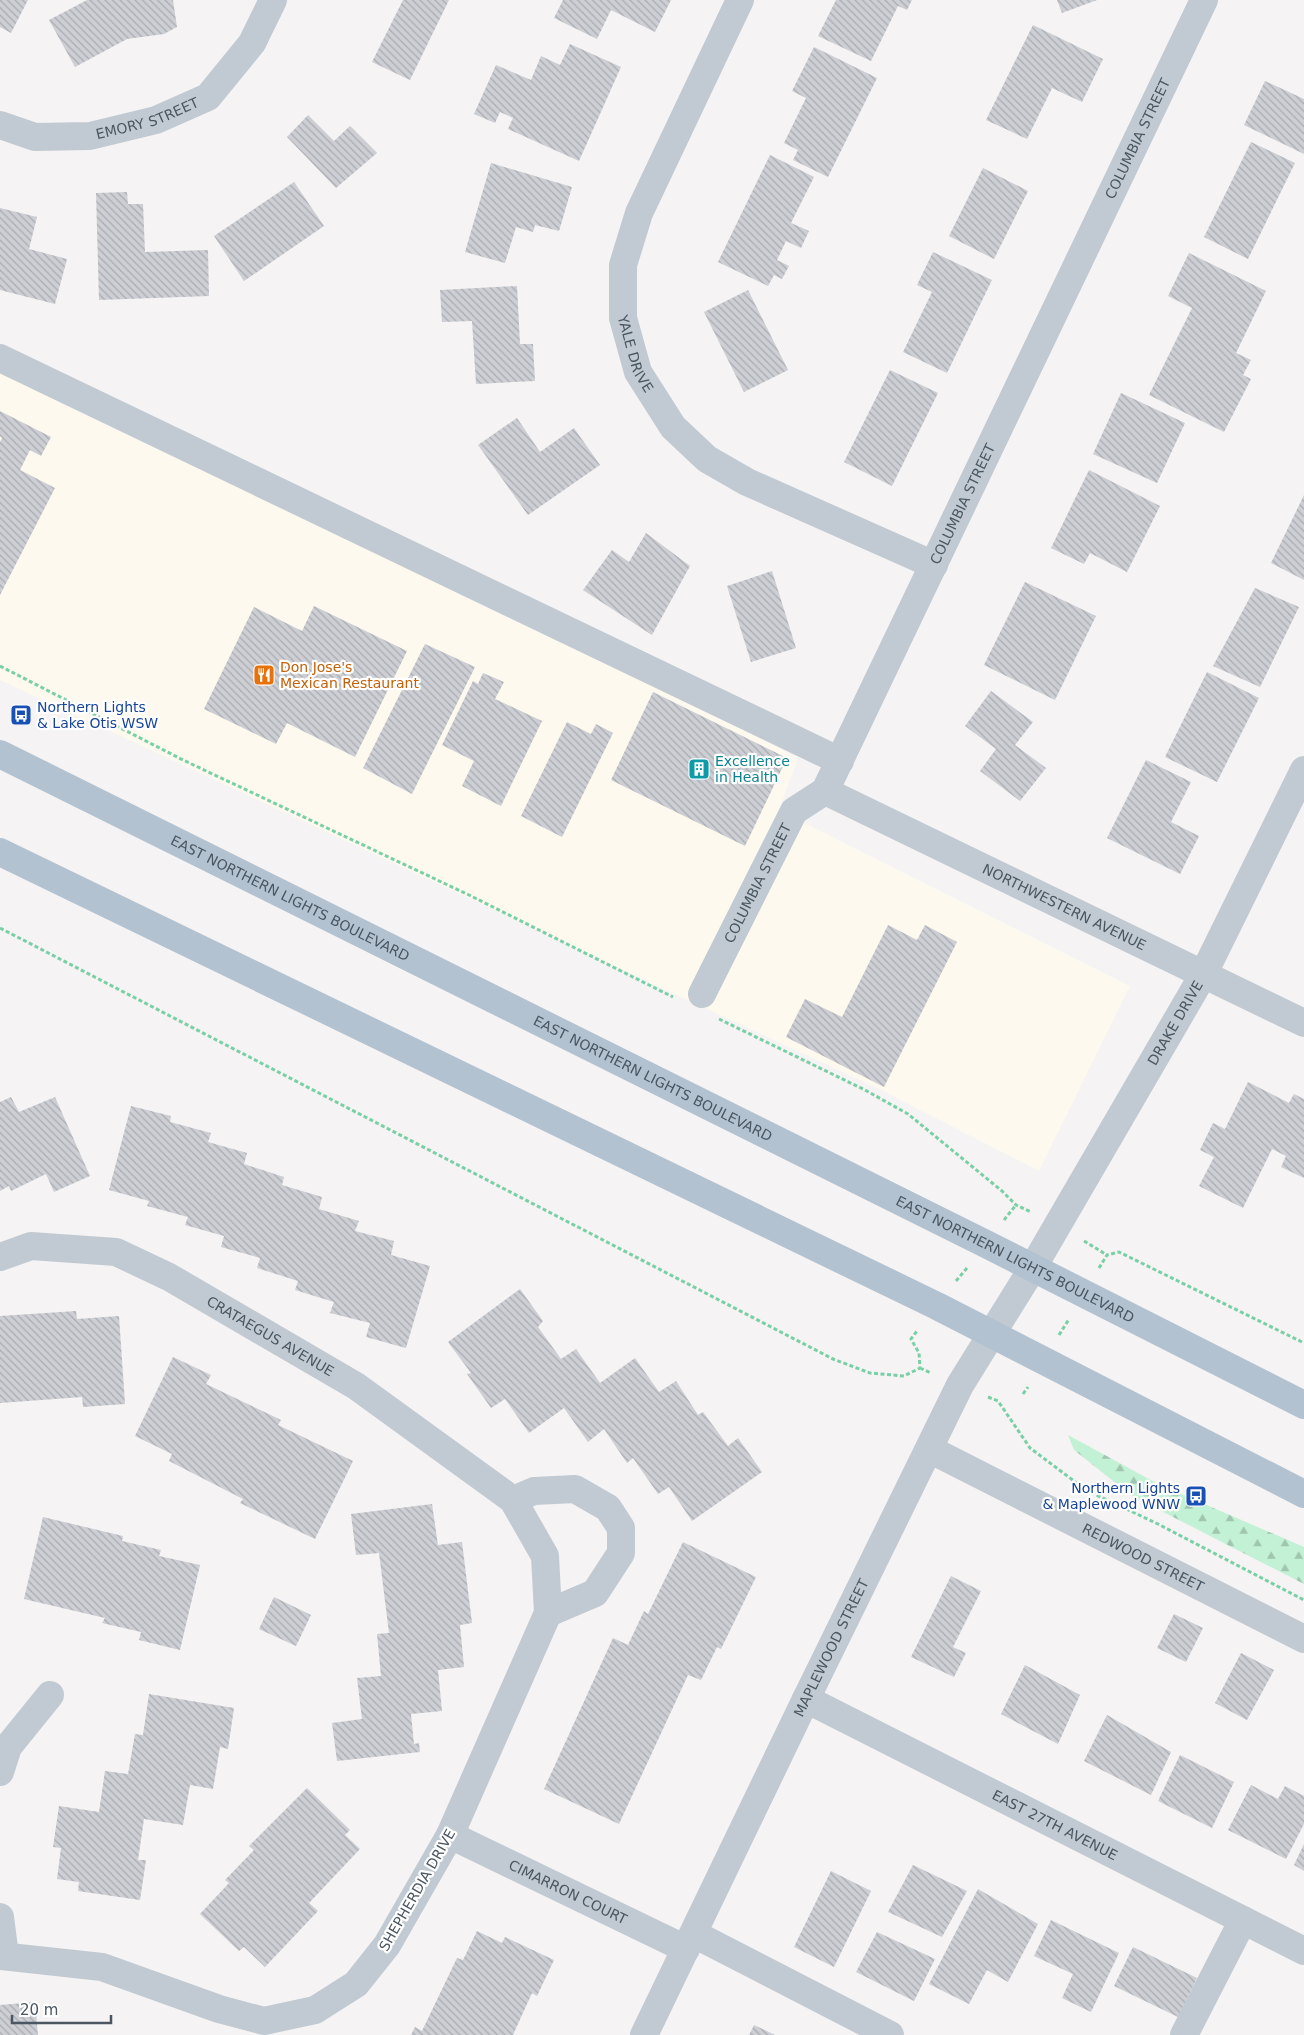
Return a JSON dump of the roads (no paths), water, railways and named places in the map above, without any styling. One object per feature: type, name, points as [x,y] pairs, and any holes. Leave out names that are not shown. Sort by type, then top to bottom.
[{"type":"main road","name":"EAST NORTHERN LIGHTS BOULEVARD","points":[[0,754],[986,1244],[1304,1406]]},
{"type":"main road","points":[[0,852],[937,1306],[1304,1494]]},
{"type":"street","name":"EMORY STREET","points":[[0,125],[35,137],[90,136],[156,120],[208,97],[252,43],[273,0]]},
{"type":"street","name":"YALE DRIVE","points":[[740,0],[639,213],[624,265],[623,318],[638,372],[673,426],[707,459],[747,482],[934,565]]},
{"type":"street","name":"COLUMBIA STREET","points":[[691,998],[794,812],[825,791],[1204,0]]},
{"type":"street","points":[[0,358],[840,761]]},
{"type":"street","name":"DRAKE DRIVE","points":[[1032,1269],[1203,974],[1304,770]]},
{"type":"street","name":"NORTHWESTERN AVENUE","points":[[825,791],[1304,1024]]},
{"type":"street","name":"CRATAEGUS AVENUE","points":[[0,1257],[31,1246],[116,1252],[125,1256],[169,1278],[356,1386],[513,1500]]},
{"type":"street","name":"MAPLEWOOD STREET","points":[[644,2035],[960,1385],[1032,1269]]},
{"type":"street","name":"REDWOOD STREET","points":[[929,1449],[1304,1639]]},
{"type":"street","points":[[575,1489],[608,1508],[621,1528],[621,1553],[595,1593],[548,1613],[545,1556],[513,1500],[534,1491],[575,1489]]},
{"type":"street","name":"SHEPHERDIA DRIVE","points":[[3,1956],[102,1967],[219,2009],[264,2021],[315,2010],[356,1984],[387,1944],[450,1835],[548,1613]]},
{"type":"street","points":[[0,1772],[8,1747],[50,1695]]},
{"type":"street","name":"EAST 27TH AVENUE","points":[[806,1699],[1304,1951]]},
{"type":"street","name":"CIMARRON COURT","points":[[450,1835],[690,1942],[890,2035]]},
{"type":"street","points":[[0,1917],[3,1956]]},
{"type":"street","points":[[1184,2035],[1243,1920]]},
{"type":"place","name":"Don Jose's Mexican Restaurant","points":[[264,675]]},
{"type":"place","name":"Northern Lights & Lake Otis WSW","points":[[21,715]]},
{"type":"place","name":"Excellence in Health","points":[[699,769]]},
{"type":"place","name":"Northern Lights & Maplewood WNW","points":[[1196,1496]]}]
